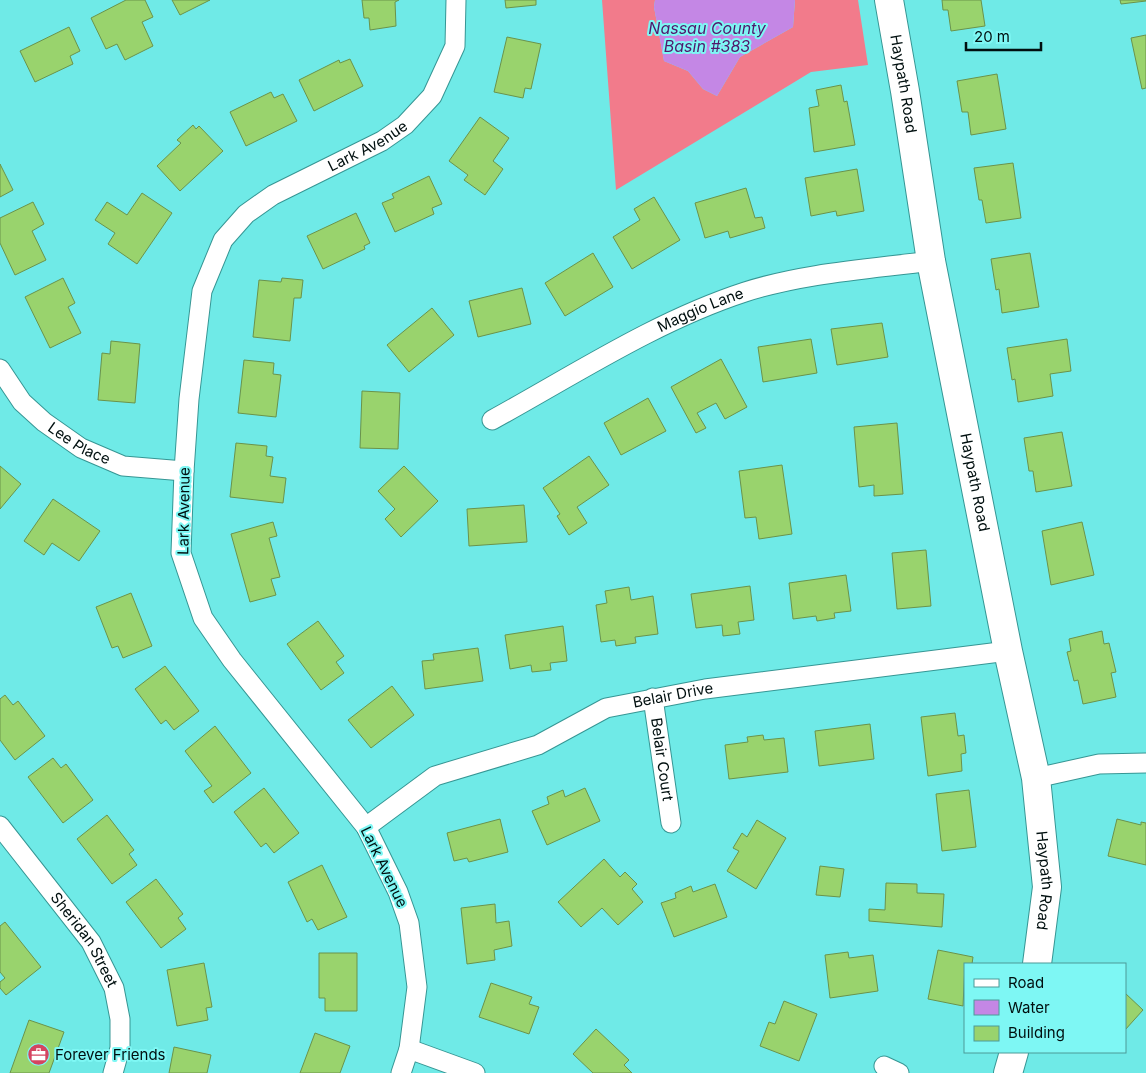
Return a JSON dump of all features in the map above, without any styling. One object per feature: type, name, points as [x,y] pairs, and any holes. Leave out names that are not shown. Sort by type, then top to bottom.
[{"type":"street","name":"Lark Avenue","points":[[401,1073],[409,1049],[417,988],[409,923],[398,892],[366,827],[232,660],[203,618],[181,553],[184,471],[189,399],[202,291],[223,240],[246,214],[273,195],[382,141],[405,125],[432,96],[455,46],[456,0]]},
{"type":"street","name":"Haypath Road","points":[[889,0],[906,91],[931,260],[1008,651],[1036,778],[1047,887],[1037,963]]},
{"type":"street","name":"Maggio Lane","points":[[492,420],[642,338],[696,311],[746,292],[804,278],[931,260]]},
{"type":"street","name":"Lee Place","points":[[0,369],[22,402],[44,422],[82,448],[124,466],[184,471]]},
{"type":"street","name":"Belair Drive","points":[[366,827],[435,776],[538,745],[606,708],[705,689],[1008,651]]},
{"type":"street","name":"Belair Court","points":[[653,698],[671,822]]},
{"type":"street","points":[[1036,778],[1099,764],[1146,763]]},
{"type":"street","name":"Sheridan Street","points":[[0,826],[91,942],[114,988],[120,1019],[120,1048],[113,1073]]},
{"type":"street","points":[[409,1049],[475,1073]]},
{"type":"shaded area","points":[[602,0],[655,0],[654,7],[664,61],[688,71],[703,89],[717,96],[740,57],[793,27],[795,0],[858,0],[868,65],[811,72],[616,190]]},
{"type":"water","name":"Nassau County Basin #383","points":[[655,0],[795,0],[793,27],[740,57],[717,96],[703,89],[688,71],[664,61],[654,7]]},
{"type":"building","points":[[126,0],[145,0],[153,17],[142,22],[153,46],[125,60],[117,44],[106,49],[91,18]]},
{"type":"building","points":[[172,0],[210,0],[180,15]]},
{"type":"building","points":[[362,0],[399,0],[395,2],[396,26],[370,30],[369,18],[364,18]]},
{"type":"building","points":[[505,0],[536,0],[536,5],[506,8]]},
{"type":"building","points":[[942,0],[981,0],[985,26],[951,31],[948,10],[943,10]]},
{"type":"building","points":[[1120,0],[1146,0],[1146,1],[1121,4]]},
{"type":"building","points":[[69,27],[80,51],[70,56],[73,64],[35,82],[20,51]]},
{"type":"building","points":[[1146,35],[1146,88],[1142,89],[1131,38]]},
{"type":"building","points":[[507,37],[541,44],[531,89],[525,88],[523,98],[494,92]]},
{"type":"building","points":[[350,59],[363,86],[314,111],[299,80],[339,60],[340,63]]},
{"type":"building","points":[[997,74],[1006,129],[971,135],[968,112],[962,112],[957,81]]},
{"type":"building","points":[[841,85],[844,102],[847,101],[855,145],[814,152],[809,108],[819,106],[816,90]]},
{"type":"building","points":[[271,92],[274,98],[283,94],[297,121],[246,146],[230,112]]},
{"type":"building","points":[[480,117],[509,138],[493,161],[503,169],[485,195],[464,180],[468,175],[449,161]]},
{"type":"building","points":[[193,125],[196,129],[199,126],[223,151],[180,191],[157,166],[181,143],[177,140]]},
{"type":"building","points":[[1013,163],[1021,218],[986,223],[982,200],[979,200],[974,168]]},
{"type":"building","points":[[0,164],[13,190],[0,197]]},
{"type":"building","points":[[857,169],[864,211],[837,216],[836,211],[811,216],[805,178]]},
{"type":"building","points":[[429,176],[442,204],[432,208],[434,214],[395,232],[382,203],[394,198],[392,194]]},
{"type":"building","points":[[746,188],[755,218],[762,217],[765,228],[730,238],[728,231],[705,238],[695,203]]},
{"type":"building","points":[[142,193],[172,213],[137,264],[108,244],[115,233],[95,220],[107,202],[127,215]]},
{"type":"building","points":[[654,197],[680,240],[632,269],[613,237],[640,220],[634,209]]},
{"type":"building","points":[[33,202],[44,224],[32,231],[46,260],[15,275],[0,243],[0,218]]},
{"type":"building","points":[[356,213],[370,243],[364,246],[365,249],[323,269],[307,236]]},
{"type":"building","points":[[593,253],[613,287],[565,316],[545,283]]},
{"type":"building","points":[[1030,253],[1039,307],[1002,313],[999,289],[996,290],[991,259]]},
{"type":"building","points":[[63,278],[75,303],[68,307],[81,333],[50,348],[25,297]]},
{"type":"building","points":[[282,278],[303,280],[301,298],[294,298],[290,341],[253,337],[259,280],[281,282]]},
{"type":"building","points":[[522,288],[531,324],[478,337],[469,301]]},
{"type":"building","points":[[432,308],[454,335],[409,372],[387,345]]},
{"type":"building","points":[[882,323],[888,357],[837,365],[831,329]]},
{"type":"building","points":[[811,339],[817,373],[763,382],[758,347]]},
{"type":"building","points":[[1067,339],[1071,371],[1050,374],[1053,396],[1018,402],[1015,379],[1012,380],[1007,348]]},
{"type":"building","points":[[111,341],[140,344],[135,403],[98,400],[102,353],[110,354]]},
{"type":"building","points":[[721,359],[747,407],[725,419],[716,403],[697,413],[706,428],[696,433],[671,387]]},
{"type":"building","points":[[244,360],[274,363],[273,374],[281,375],[276,417],[238,413]]},
{"type":"building","points":[[362,391],[400,393],[398,449],[360,448]]},
{"type":"building","points":[[648,398],[666,431],[621,455],[604,423]]},
{"type":"building","points":[[897,423],[903,494],[874,496],[874,485],[859,487],[854,427]]},
{"type":"building","points":[[1062,432],[1072,486],[1036,492],[1033,471],[1029,471],[1024,438]]},
{"type":"building","points":[[236,443],[267,446],[266,456],[273,457],[270,476],[286,478],[283,503],[230,497]]},
{"type":"building","points":[[589,456],[609,485],[577,507],[587,523],[569,535],[557,516],[560,514],[543,488]]},
{"type":"building","points":[[782,465],[792,534],[759,539],[756,517],[745,518],[739,471]]},
{"type":"building","points":[[0,466],[21,484],[0,509]]},
{"type":"building","points":[[404,466],[438,501],[401,537],[385,519],[395,509],[378,491]]},
{"type":"building","points":[[53,499],[100,531],[79,561],[52,543],[44,555],[24,541]]},
{"type":"building","points":[[524,505],[527,542],[469,546],[467,509]]},
{"type":"building","points":[[273,522],[277,536],[269,538],[280,577],[271,579],[276,595],[250,602],[231,534]]},
{"type":"building","points":[[1082,522],[1094,575],[1051,585],[1042,531]]},
{"type":"building","points":[[926,550],[931,606],[897,609],[892,553]]},
{"type":"building","points":[[846,575],[851,611],[834,613],[835,618],[817,621],[816,616],[793,619],[789,583]]},
{"type":"building","points":[[750,586],[754,620],[738,622],[740,634],[723,636],[722,625],[696,628],[691,594]]},
{"type":"building","points":[[629,587],[631,600],[653,596],[658,634],[635,637],[636,643],[616,646],[615,640],[601,642],[596,605],[607,603],[605,591]]},
{"type":"building","points":[[131,593],[152,646],[123,658],[118,646],[112,648],[96,607]]},
{"type":"building","points":[[318,621],[344,656],[336,662],[344,673],[321,690],[287,644]]},
{"type":"building","points":[[563,626],[567,661],[550,663],[551,670],[532,672],[531,665],[510,669],[505,635]]},
{"type":"building","points":[[1102,631],[1104,644],[1109,643],[1116,672],[1111,673],[1116,697],[1083,704],[1078,680],[1074,681],[1067,652],[1071,651],[1069,639]]},
{"type":"building","points":[[478,648],[483,681],[425,689],[422,661],[434,660],[433,654]]},
{"type":"building","points":[[165,666],[199,711],[174,730],[166,720],[161,724],[135,689]]},
{"type":"building","points":[[392,686],[414,715],[371,748],[348,720]]},
{"type":"building","points":[[5,695],[13,705],[18,701],[45,736],[15,760],[0,740],[0,699]]},
{"type":"building","points":[[955,713],[958,736],[964,735],[966,753],[961,754],[962,771],[928,776],[921,717]]},
{"type":"building","points":[[870,724],[874,759],[819,766],[815,731]]},
{"type":"building","points":[[215,726],[251,773],[213,803],[204,791],[212,786],[185,751]]},
{"type":"building","points":[[763,735],[764,740],[784,738],[788,772],[729,779],[725,745],[748,742],[747,737]]},
{"type":"building","points":[[53,758],[61,768],[66,764],[93,800],[63,823],[28,777]]},
{"type":"building","points":[[264,788],[299,833],[274,853],[266,843],[261,847],[234,812]]},
{"type":"building","points":[[585,788],[600,821],[547,845],[532,811],[549,804],[547,797],[563,790],[565,797]]},
{"type":"building","points":[[969,790],[976,847],[942,851],[936,794]]},
{"type":"building","points":[[107,815],[134,850],[129,854],[137,865],[112,884],[77,839]]},
{"type":"building","points":[[500,819],[508,852],[469,862],[467,858],[454,861],[447,833]]},
{"type":"building","points":[[1117,819],[1141,825],[1141,822],[1146,823],[1146,865],[1108,856]]},
{"type":"building","points":[[757,820],[786,838],[756,889],[727,871],[739,851],[733,848],[742,833],[747,837]]},
{"type":"building","points":[[604,859],[620,877],[625,872],[637,884],[632,889],[643,902],[618,925],[602,908],[581,927],[558,902]]},
{"type":"building","points":[[322,865],[347,917],[318,930],[312,919],[307,922],[288,882]]},
{"type":"building","points":[[820,866],[844,869],[840,897],[816,895]]},
{"type":"building","points":[[156,879],[183,914],[178,918],[186,929],[161,948],[126,902]]},
{"type":"building","points":[[886,883],[917,884],[917,893],[944,894],[942,927],[869,921],[869,909],[885,910]]},
{"type":"building","points":[[715,884],[727,917],[674,937],[661,903],[676,898],[675,893],[691,886],[693,892]]},
{"type":"building","points":[[495,904],[496,923],[509,921],[512,946],[494,950],[495,960],[467,964],[461,908]]},
{"type":"building","points":[[5,922],[41,967],[6,995],[0,988],[0,982],[5,978],[0,972],[0,926]]},
{"type":"building","points":[[938,950],[973,957],[972,963],[964,963],[963,1006],[928,999]]},
{"type":"building","points":[[848,952],[849,958],[873,955],[878,991],[830,998],[825,955]]},
{"type":"building","points":[[319,953],[357,953],[357,1011],[325,1011],[325,998],[319,998]]},
{"type":"building","points":[[204,963],[212,1007],[206,1008],[208,1020],[177,1026],[167,970]]},
{"type":"building","points":[[491,983],[532,997],[529,1004],[539,1007],[529,1034],[479,1017]]},
{"type":"building","points":[[1126,994],[1143,1010],[1126,1029]]},
{"type":"building","points":[[784,1001],[817,1014],[799,1061],[760,1046],[769,1022],[775,1024]]},
{"type":"building","points":[[29,1020],[64,1032],[49,1073],[10,1073]]},
{"type":"building","points":[[596,1029],[629,1060],[624,1065],[632,1073],[593,1073],[573,1054]]},
{"type":"building","points":[[315,1033],[350,1046],[340,1073],[300,1073]]},
{"type":"building","points":[[174,1047],[211,1055],[207,1073],[169,1073]]},
{"type":"place","name":"Forever Friends","points":[[39,1055]]}]
